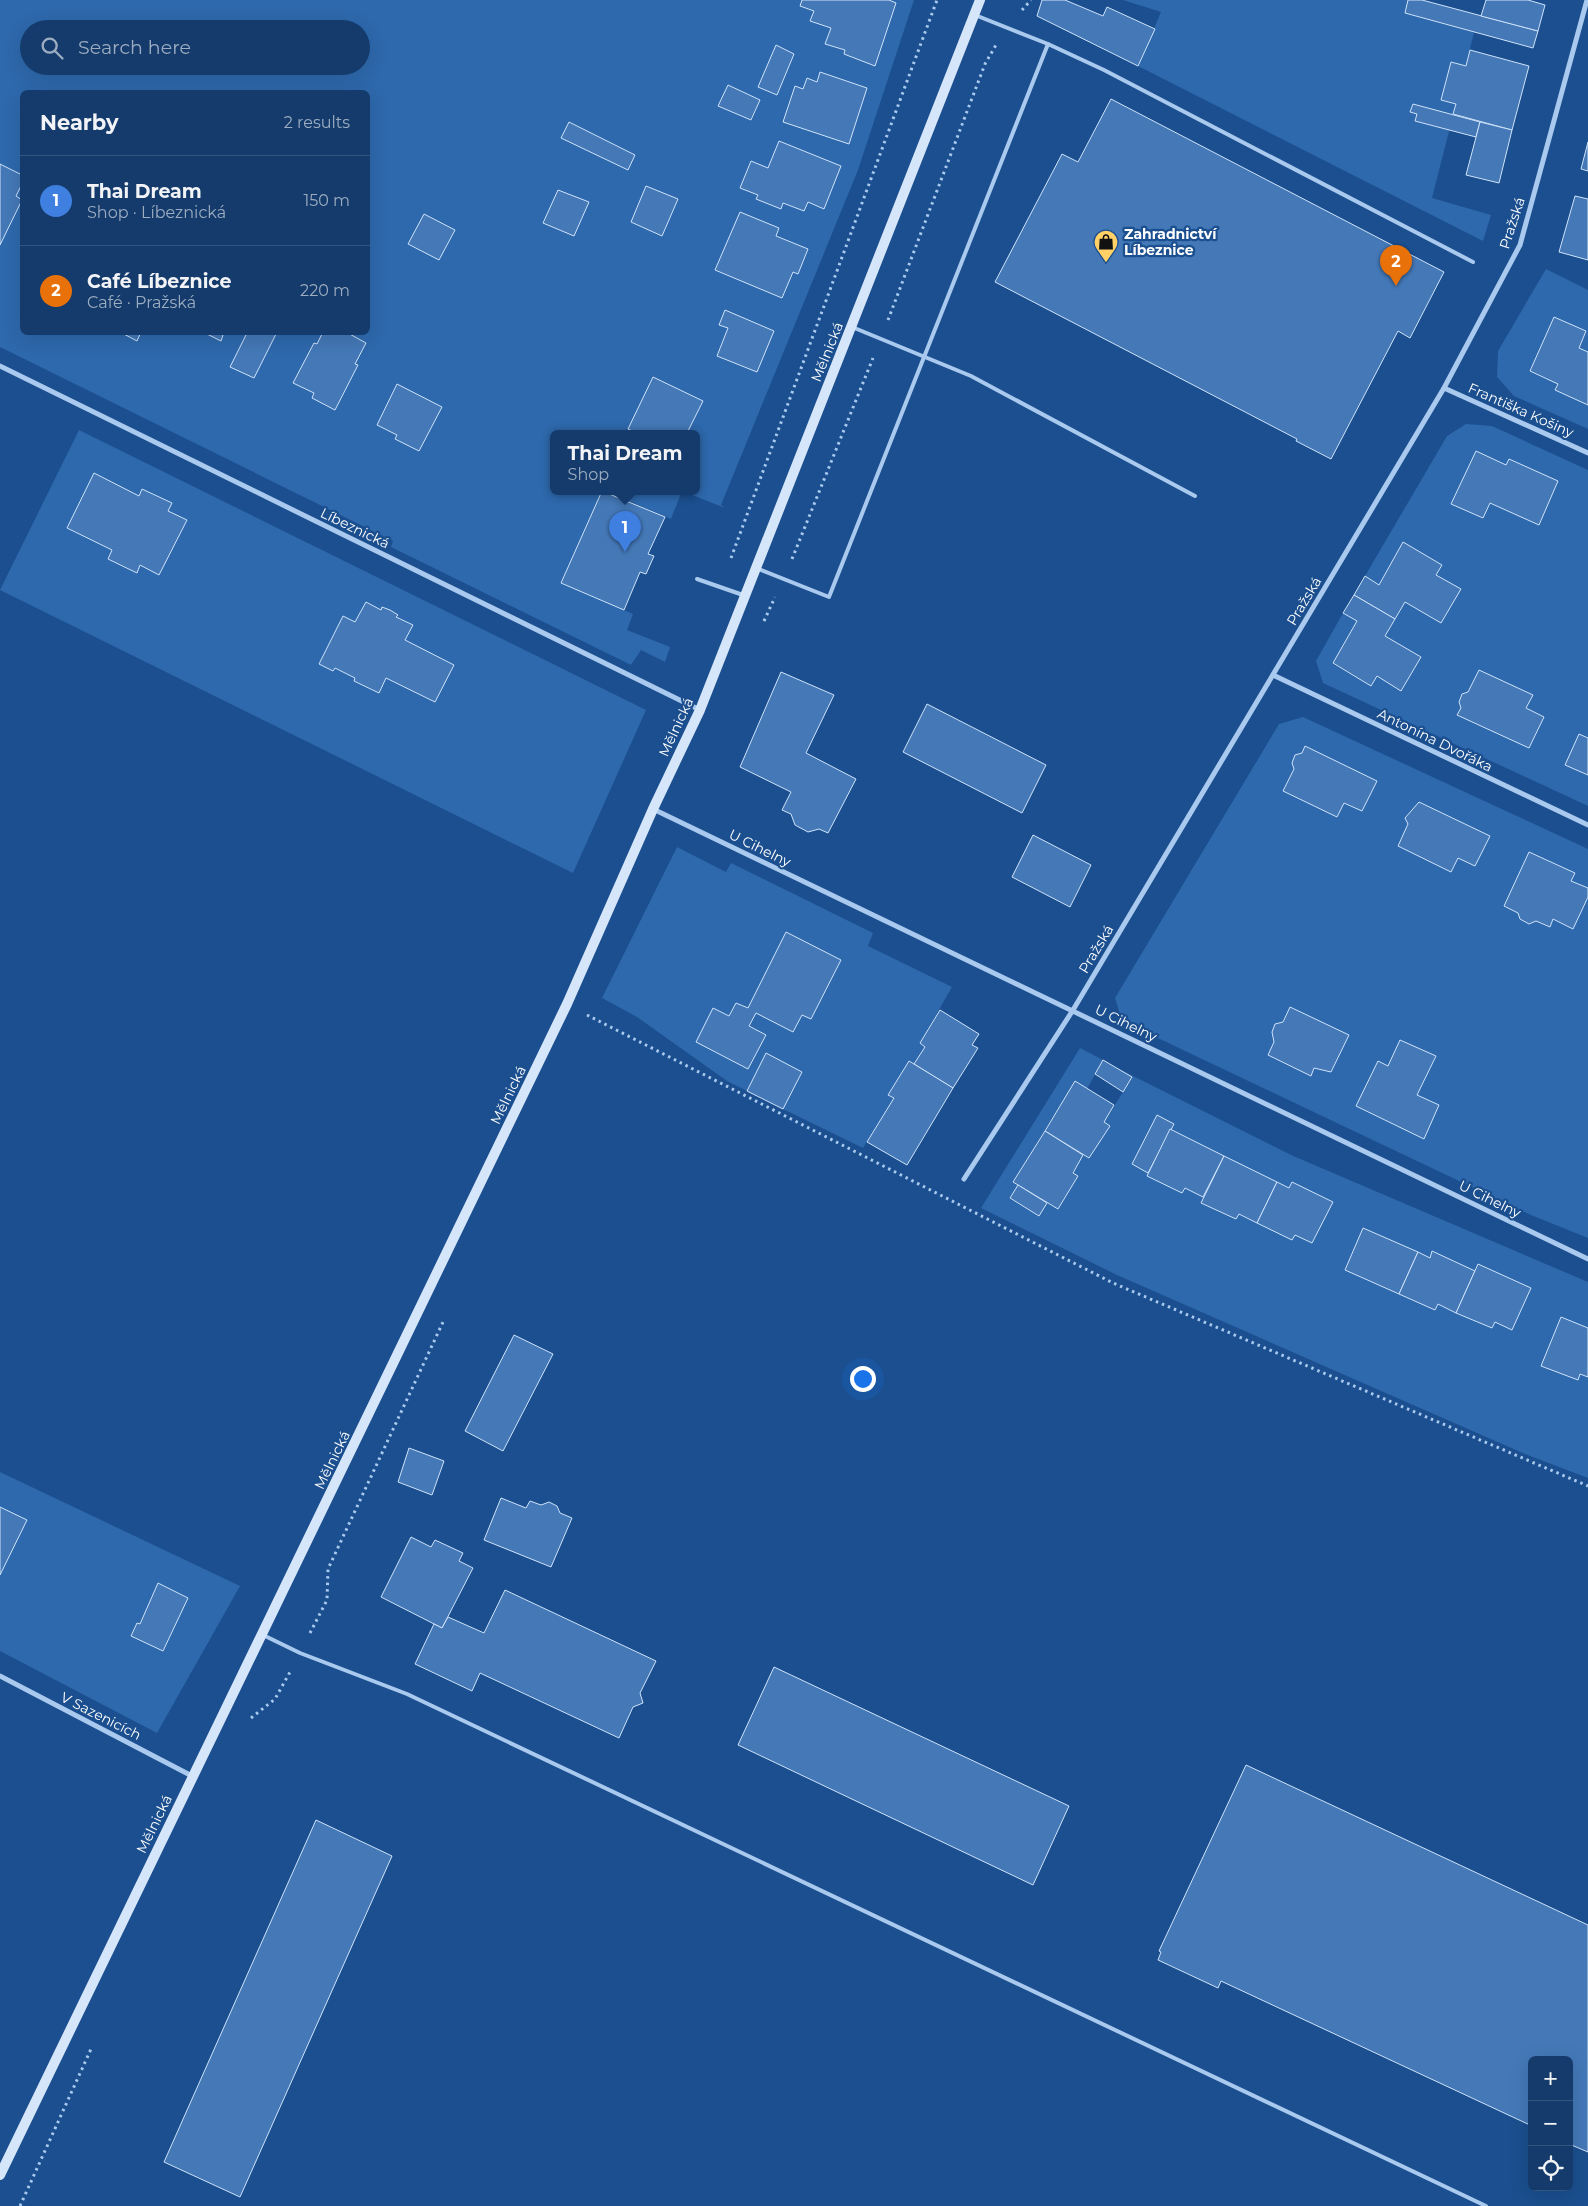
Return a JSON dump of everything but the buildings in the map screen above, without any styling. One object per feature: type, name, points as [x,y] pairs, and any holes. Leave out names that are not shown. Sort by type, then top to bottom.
[{"type":"main road","name":"Mělnická","points":[[0,2175],[567,1004],[653,809],[700,710],[980,0]]},
{"type":"street","name":"Pražská","points":[[964,1179],[1073,1010],[1444,388],[1520,245],[1587,0]]},
{"type":"street","name":"Líbeznická","points":[[0,366],[700,710]]},
{"type":"street","name":"Františka Košiny","points":[[1444,388],[1588,453]]},
{"type":"street","name":"Antonína Dvořáka","points":[[1273,674],[1588,825]]},
{"type":"street","name":"U Cihelny","points":[[653,809],[1588,1259]]},
{"type":"street","name":"V Sazenicích","points":[[0,1676],[192,1776]]},
{"type":"lane","points":[[975,15],[1048,44],[1104,70],[1473,262]]},
{"type":"lane","points":[[756,568],[829,597],[1048,44]]},
{"type":"lane","points":[[852,326],[971,376],[1195,496]]},
{"type":"lane","points":[[697,579],[745,596]]},
{"type":"lane","points":[[263,1635],[300,1653],[407,1694],[1486,2206]]},
{"type":"path","points":[[720,587],[937,0]]},
{"type":"path","points":[[567,1004],[1113,1283],[1588,1486]]},
{"type":"shaded area","points":[[0,0],[914,0],[858,170],[721,505],[725,508],[692,495],[700,495],[700,430],[550,430],[550,495],[600,495],[561,583],[633,614],[627,630],[670,647],[665,662],[641,650],[631,665],[391,547],[393,541],[0,347]],"holes":[[[728,85],[760,100],[752,120],[719,106]]]},
{"type":"shaded area","points":[[1123,0],[1408,0],[1405,13],[1474,32],[1466,66],[1451,62],[1441,100],[1456,104],[1432,198],[1491,215],[1483,241],[1138,66],[1161,12]]},
{"type":"shaded area","points":[[1546,269],[1588,290],[1588,429],[1514,396],[1497,377],[1498,351]]},
{"type":"shaded area","points":[[1466,424],[1492,426],[1588,470],[1588,806],[1323,683],[1316,661],[1343,613],[1357,621],[1333,664],[1371,685],[1377,676],[1402,690],[1421,657],[1385,636],[1405,602],[1436,575],[1442,565],[1403,543],[1379,585],[1365,576],[1447,436]]},
{"type":"shaded area","points":[[79,430],[646,710],[573,873],[0,590]]},
{"type":"shaded area","points":[[614,495],[680,495],[671,519]]},
{"type":"shaded area","points":[[1303,717],[1588,849],[1588,1238],[1531,1215],[1122,1021],[1115,998],[1279,724]]},
{"type":"shaded area","points":[[677,847],[726,872],[731,863],[873,933],[868,946],[952,987],[920,1043],[925,1047],[914,1064],[908,1062],[889,1094],[894,1098],[863,1148],[781,1108],[802,1072],[766,1054],[747,1091],[727,1081],[637,1017],[602,998]]},
{"type":"shaded area","points":[[1080,1048],[1103,1060],[1087,1089],[1075,1081],[1013,1182],[1018,1185],[1010,1199],[1038,1215],[1047,1203],[1058,1209],[1078,1176],[1073,1173],[1083,1155],[1089,1158],[1109,1126],[1104,1122],[1132,1078],[1119,1069],[1291,1155],[1588,1282],[1588,1478],[1525,1454],[1117,1275],[981,1208]]},
{"type":"shaded area","points":[[0,1472],[240,1586],[157,1733],[0,1651]]},
{"type":"place","name":"Zahradnictví Líbeznice","points":[[1106,263]]},
{"type":"place","name":"Café Líbeznice","points":[[1396,286]]},
{"type":"place","name":"Thai Dream","points":[[625,552]]}]
